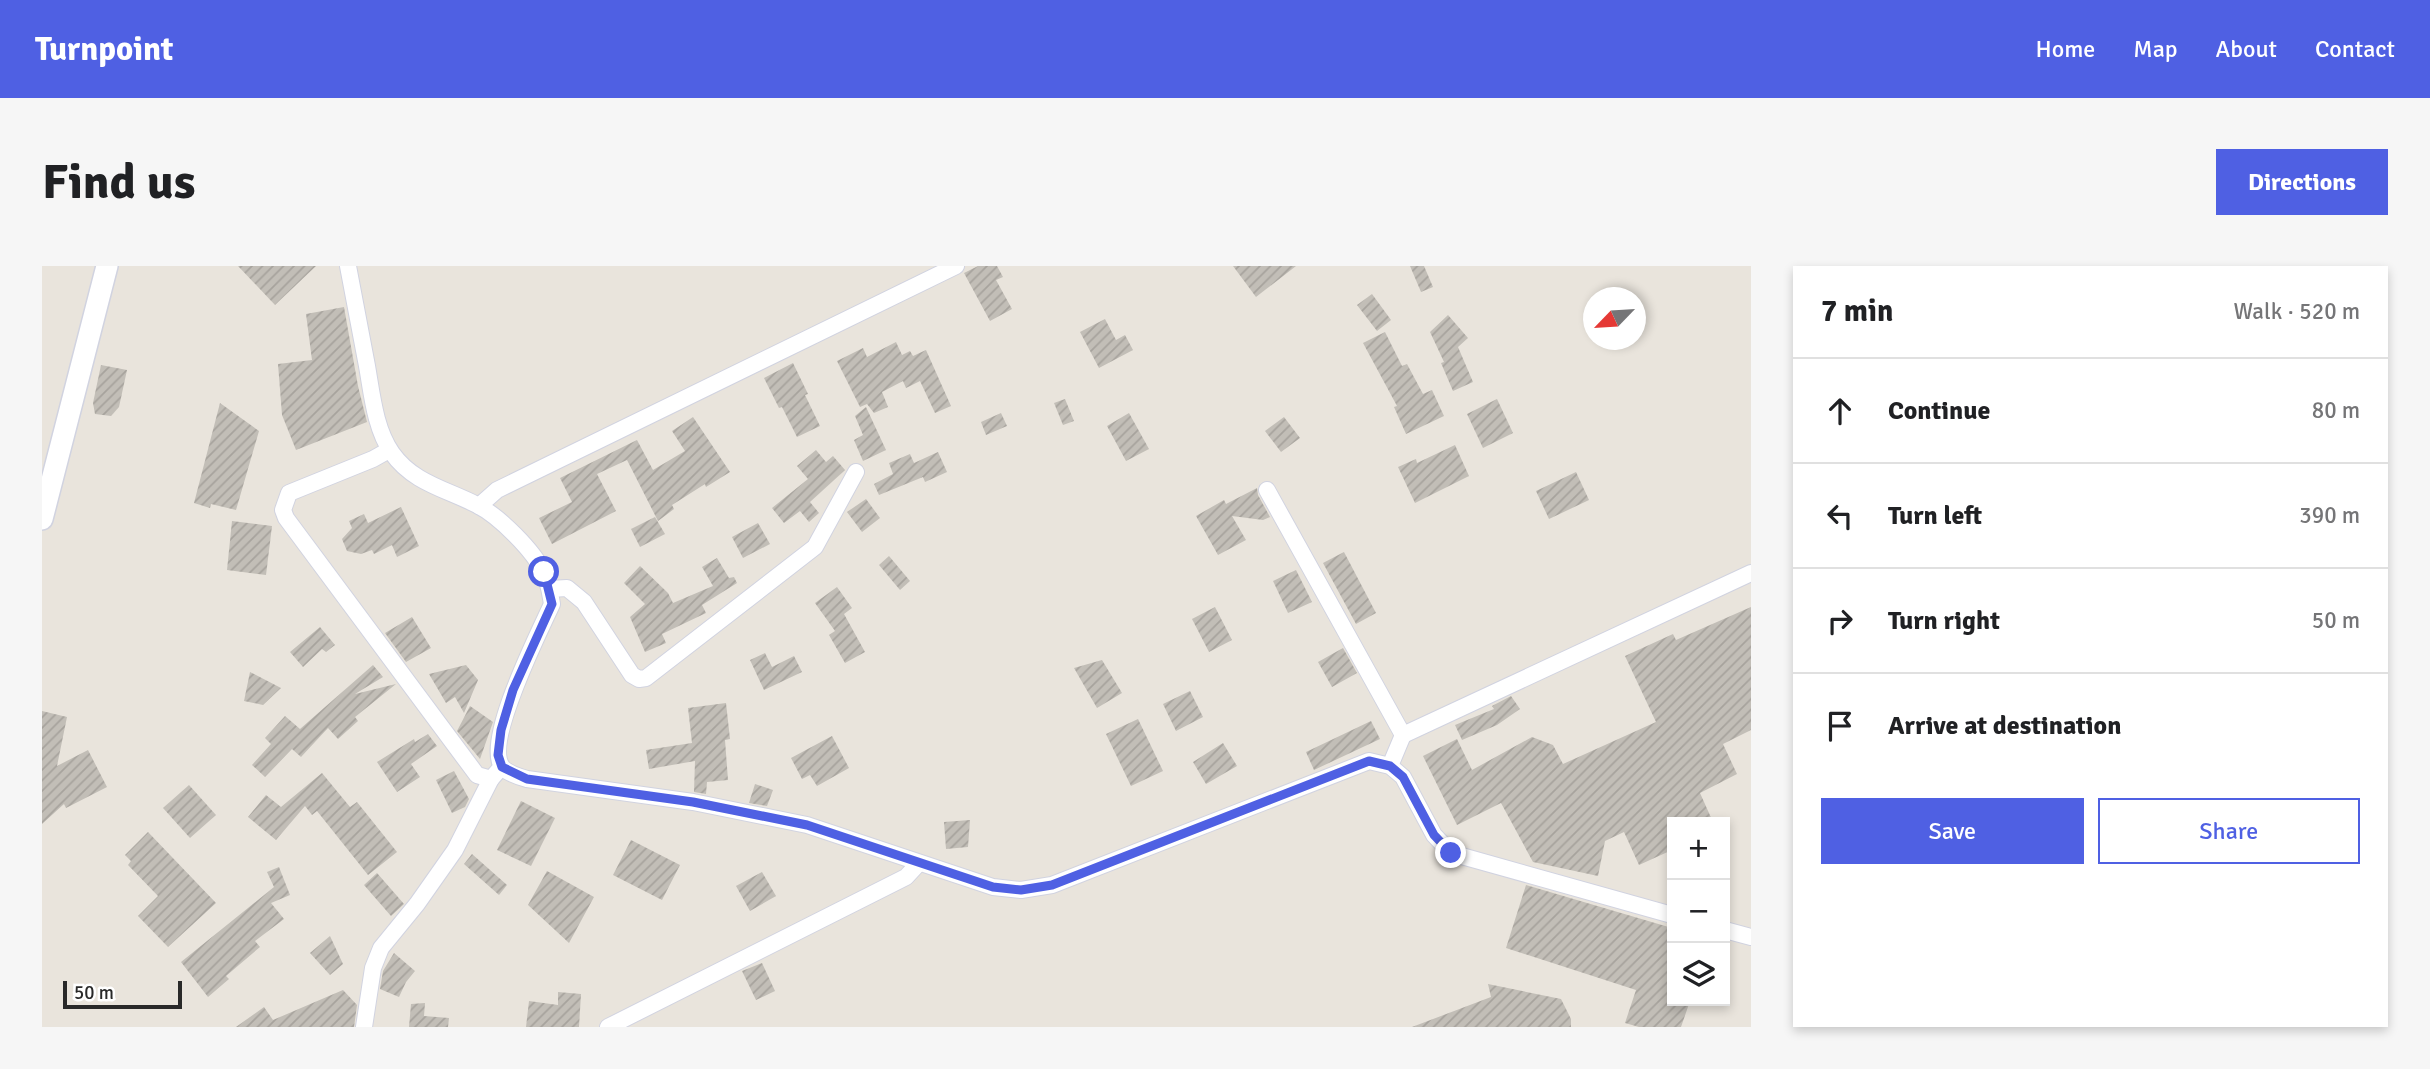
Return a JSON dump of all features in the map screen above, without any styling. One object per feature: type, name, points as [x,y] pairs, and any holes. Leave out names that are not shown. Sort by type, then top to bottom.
[{"type":"main road","points":[[42,519],[107,266]]},
{"type":"street","points":[[348,266],[375,410],[390,450],[415,478],[479,506],[496,517],[528,550],[544,572],[552,604],[513,690],[501,730],[496,773],[455,850],[418,904],[381,948],[373,968],[364,1027]]},
{"type":"street","points":[[479,506],[497,490],[956,266]]},
{"type":"street","points":[[390,450],[294,489],[289,493],[282,510],[477,775],[496,773],[693,802],[807,825],[993,887],[1021,890],[1052,885],[1369,761],[1390,766],[1403,777],[1434,835],[1451,853],[1667,914]]},
{"type":"street","points":[[550,589],[567,588],[584,602],[632,675],[639,679],[646,678],[815,547],[856,472]]},
{"type":"street","points":[[1267,491],[1403,735]]},
{"type":"street","points":[[1390,766],[1403,735],[1751,573]]},
{"type":"street","points":[[608,1027],[906,877],[919,863]]},
{"type":"street","points":[[1730,931],[1751,937]]},
{"type":"building","points":[[238,266],[316,266],[275,305]]},
{"type":"building","points":[[978,266],[997,266],[1003,277],[996,280],[1012,309],[990,321],[964,273]]},
{"type":"building","points":[[1233,266],[1296,266],[1256,297]]},
{"type":"building","points":[[1410,266],[1424,266],[1433,287],[1421,292]]},
{"type":"building","points":[[1372,294],[1391,320],[1377,331],[1357,305]]},
{"type":"building","points":[[344,307],[367,422],[296,450],[282,415],[278,364],[312,360],[306,314]]},
{"type":"building","points":[[1448,315],[1468,338],[1458,347],[1473,382],[1453,391],[1441,363],[1444,362],[1430,332]]},
{"type":"building","points":[[1105,319],[1116,340],[1125,335],[1133,350],[1099,368],[1080,332]]},
{"type":"building","points":[[1385,332],[1402,366],[1407,364],[1423,394],[1432,390],[1444,416],[1406,434],[1394,407],[1397,406],[1363,343]]},
{"type":"building","points":[[896,342],[902,355],[910,351],[913,356],[926,350],[951,406],[935,413],[920,381],[906,388],[903,381],[882,392],[888,407],[874,413],[867,404],[860,407],[837,361],[863,348],[867,357]]},
{"type":"building","points":[[793,363],[820,426],[797,437],[764,378]]},
{"type":"building","points":[[101,365],[127,370],[119,407],[111,416],[95,414],[93,403]]},
{"type":"building","points":[[1065,399],[1074,421],[1063,425],[1054,403]]},
{"type":"building","points":[[1497,399],[1513,433],[1483,448],[1467,414]]},
{"type":"building","points":[[220,403],[259,431],[236,510],[211,504],[210,508],[194,503]]},
{"type":"building","points":[[866,407],[886,450],[863,461],[854,440],[863,435],[855,416]]},
{"type":"building","points":[[1001,413],[1007,426],[986,435],[981,422]]},
{"type":"building","points":[[1129,413],[1149,449],[1126,461],[1107,426]]},
{"type":"building","points":[[693,417],[730,472],[672,505],[674,509],[658,521],[627,460],[597,474],[616,511],[552,544],[539,518],[572,502],[560,478],[637,440],[653,470],[685,451],[672,431]]},
{"type":"building","points":[[1284,417],[1300,438],[1281,452],[1265,431]]},
{"type":"building","points":[[1455,445],[1469,476],[1415,503],[1398,467],[1416,459],[1417,463]]},
{"type":"building","points":[[816,450],[826,462],[833,456],[845,470],[810,502],[819,513],[809,522],[800,511],[784,523],[772,508],[808,479],[797,466]]},
{"type":"building","points":[[938,452],[947,472],[925,482],[923,477],[879,495],[874,484],[893,474],[889,463],[910,454],[914,463]]},
{"type":"building","points":[[1576,472],[1589,500],[1549,519],[1536,491]]},
{"type":"building","points":[[1257,488],[1270,517],[1263,520],[1232,516],[1246,540],[1218,555],[1196,516],[1224,500],[1226,504]]},
{"type":"building","points":[[866,499],[880,518],[862,532],[847,512]]},
{"type":"building","points":[[401,507],[419,546],[397,557],[392,545],[374,554],[372,550],[361,554],[347,551],[342,539],[352,528],[349,521],[364,514],[368,523]]},
{"type":"building","points":[[655,517],[665,534],[640,547],[631,529]]},
{"type":"building","points":[[232,521],[272,526],[266,575],[227,570]]},
{"type":"building","points":[[758,523],[770,544],[743,558],[732,537]]},
{"type":"building","points":[[1344,552],[1376,613],[1356,624],[1323,563]]},
{"type":"building","points":[[889,556],[910,581],[900,590],[879,565]]},
{"type":"building","points":[[717,558],[729,578],[734,577],[737,583],[702,605],[706,613],[662,634],[666,643],[645,652],[630,617],[645,604],[624,583],[640,566],[668,593],[673,603],[713,586],[702,567]]},
{"type":"building","points":[[1296,570],[1312,602],[1288,613],[1273,581]]},
{"type":"building","points":[[837,587],[852,608],[844,614],[865,652],[845,663],[829,635],[835,631],[815,603]]},
{"type":"building","points":[[1215,607],[1232,640],[1209,652],[1192,619]]},
{"type":"building","points":[[1751,607],[1751,730],[1723,744],[1737,774],[1700,793],[1711,817],[1667,817],[1667,852],[1639,865],[1624,832],[1605,841],[1598,876],[1533,862],[1501,803],[1457,825],[1423,756],[1457,739],[1472,770],[1532,737],[1553,745],[1563,764],[1656,722],[1625,656],[1673,634],[1676,640]]},
{"type":"building","points":[[412,617],[431,648],[406,662],[385,633]]},
{"type":"building","points":[[320,627],[335,645],[326,652],[322,649],[303,667],[290,652]]},
{"type":"building","points":[[1343,648],[1357,673],[1332,687],[1318,662]]},
{"type":"building","points":[[765,653],[772,667],[794,656],[802,672],[764,690],[750,660]]},
{"type":"building","points":[[1102,660],[1122,693],[1097,708],[1074,668]]},
{"type":"building","points":[[373,665],[383,677],[355,694],[396,684],[355,717],[358,721],[338,739],[328,728],[301,757],[292,749],[265,777],[252,765],[271,744],[265,738],[285,716],[300,729]]},
{"type":"building","points":[[466,665],[478,680],[464,713],[455,697],[446,703],[429,674]]},
{"type":"building","points":[[250,672],[281,688],[263,705],[244,701]]},
{"type":"building","points":[[1190,691],[1203,717],[1176,731],[1163,704]]},
{"type":"building","points":[[1511,696],[1520,709],[1497,725],[1462,740],[1455,725],[1494,709],[1492,706]]},
{"type":"building","points":[[726,703],[730,739],[725,740],[728,780],[707,782],[706,794],[694,792],[695,761],[649,769],[646,750],[692,743],[688,708]]},
{"type":"building","points":[[470,706],[493,722],[480,759],[457,731]]},
{"type":"building","points":[[42,711],[67,717],[57,766],[88,750],[107,787],[66,808],[64,804],[42,824]]},
{"type":"building","points":[[1138,719],[1163,771],[1131,786],[1106,734]]},
{"type":"building","points":[[1371,721],[1380,739],[1314,770],[1306,752]]},
{"type":"building","points":[[428,734],[437,746],[411,764],[420,777],[397,792],[377,762],[414,739],[415,742]]},
{"type":"building","points":[[832,736],[849,768],[817,786],[810,775],[802,779],[791,758]]},
{"type":"building","points":[[1223,743],[1237,766],[1206,784],[1193,762]]},
{"type":"building","points":[[454,771],[469,799],[465,807],[452,813],[436,780]]},
{"type":"building","points":[[322,773],[350,807],[357,802],[397,852],[368,875],[317,811],[312,815],[305,806],[276,840],[248,817],[266,795],[281,807]]},
{"type":"building","points":[[755,784],[773,790],[767,806],[749,803]]},
{"type":"building","points":[[189,785],[216,815],[190,838],[163,808]]},
{"type":"building","points":[[521,801],[555,818],[531,866],[497,850]]},
{"type":"building","points":[[970,820],[968,847],[946,849],[944,822]]},
{"type":"building","points":[[148,832],[216,903],[168,947],[138,916],[158,896],[128,865],[131,861],[125,855]]},
{"type":"building","points":[[631,840],[680,865],[662,900],[613,875]]},
{"type":"building","points":[[472,854],[507,885],[499,895],[464,864]]},
{"type":"building","points":[[279,867],[290,895],[271,903],[284,919],[255,941],[260,947],[226,976],[229,979],[208,997],[181,962],[274,887],[267,872]]},
{"type":"building","points":[[547,871],[594,897],[569,943],[528,905]]},
{"type":"building","points":[[762,872],[776,896],[750,911],[736,886]]},
{"type":"building","points":[[377,873],[404,904],[391,916],[364,885]]},
{"type":"building","points":[[1526,885],[1667,927],[1667,1006],[1688,1006],[1681,1027],[1639,1027],[1625,1023],[1636,990],[1506,948]]},
{"type":"building","points":[[330,936],[343,964],[330,975],[310,953]]},
{"type":"building","points":[[394,953],[415,971],[399,997],[380,989],[383,971]]},
{"type":"building","points":[[762,963],[775,991],[756,1000],[742,971]]},
{"type":"building","points":[[1488,984],[1561,999],[1571,1019],[1571,1027],[1412,1027],[1491,997]]},
{"type":"building","points":[[343,990],[357,1005],[354,1027],[236,1027],[264,1007],[273,1020]]},
{"type":"building","points":[[558,992],[581,994],[579,1027],[526,1027],[529,1001],[558,1005]]},
{"type":"building","points":[[425,1003],[424,1016],[449,1018],[448,1027],[409,1027],[411,1004]]},
{"type":"route","points":[[544,572],[552,604],[513,690],[501,730],[498,755],[502,767],[527,779],[693,802],[807,825],[993,887],[1021,890],[1052,885],[1369,761],[1390,766],[1403,777],[1434,835],[1451,853]]}]
